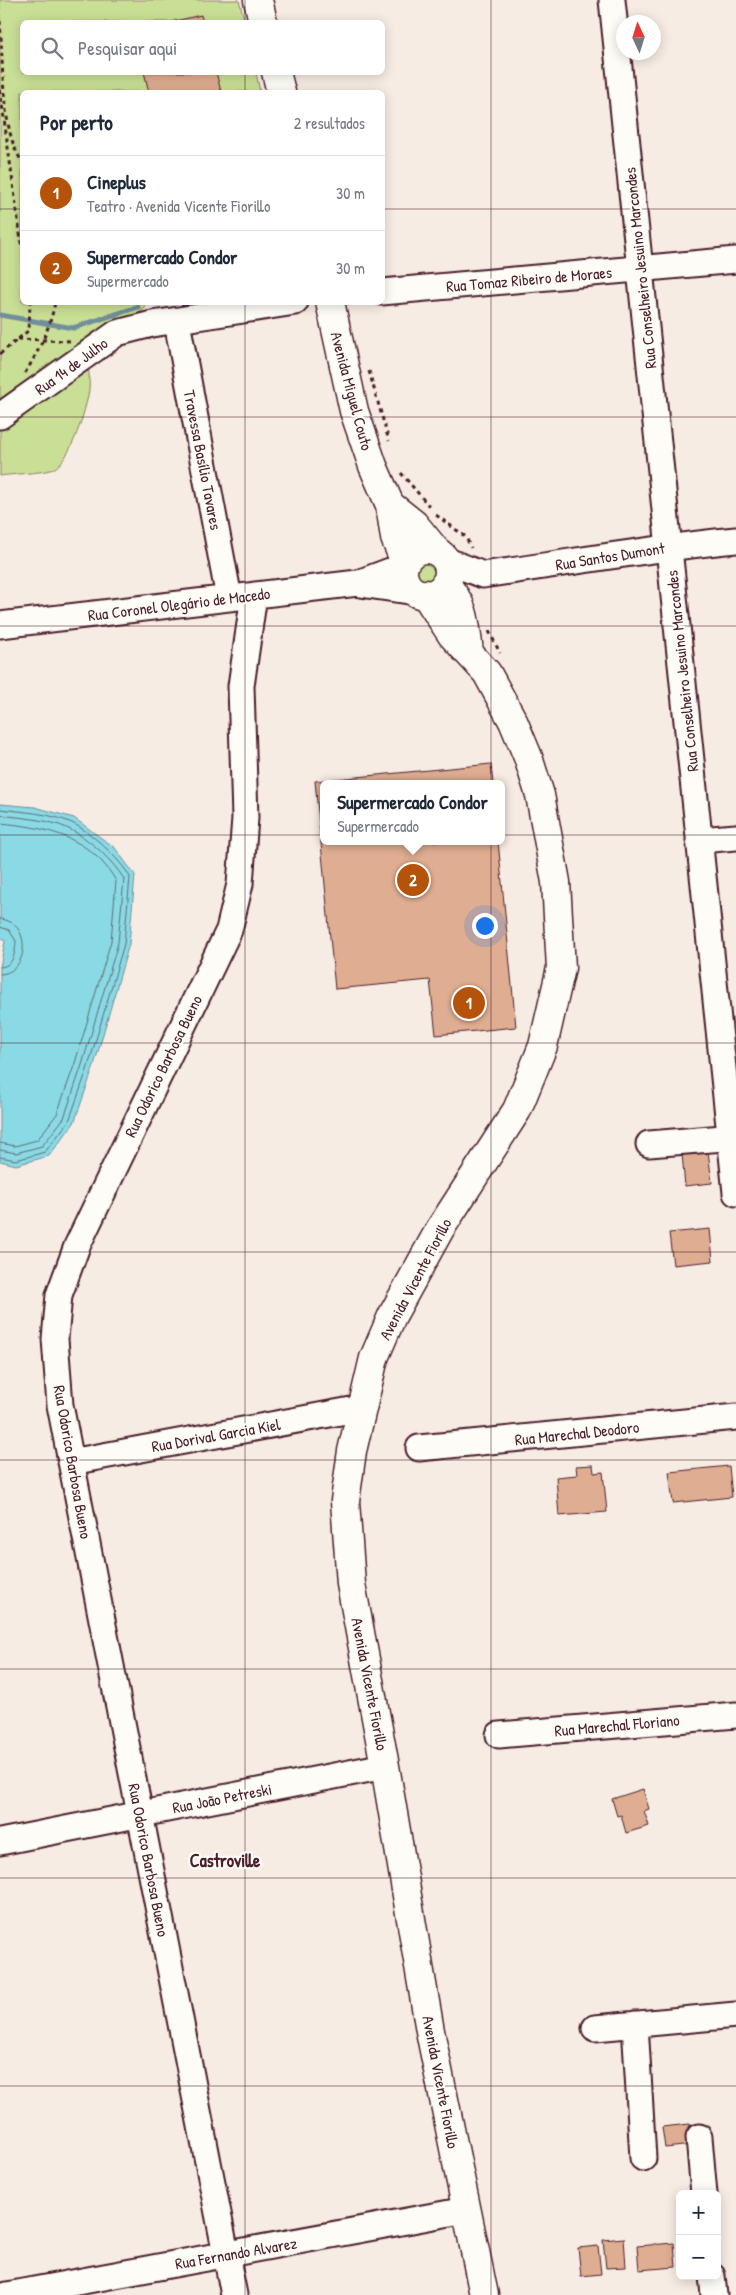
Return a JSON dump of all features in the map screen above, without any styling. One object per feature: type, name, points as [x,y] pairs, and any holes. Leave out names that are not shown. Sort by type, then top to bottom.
[{"type":"main road","points":[[258,0],[263,20]]},
{"type":"main road","points":[[277,75],[280,90]]},
{"type":"main road","name":"Avenida Miguel Couto","points":[[331,305],[354,411],[373,466],[390,505]]},
{"type":"main road","points":[[390,505],[396,538],[404,565],[406,583],[436,577]]},
{"type":"main road","points":[[390,505],[404,515],[436,577]]},
{"type":"main road","points":[[404,565],[416,551],[430,550],[436,577]]},
{"type":"main road","name":"Avenida Vicente Fiorillo","points":[[436,577],[452,635],[487,673],[513,721],[528,756],[540,795],[556,882],[561,968],[543,1046],[517,1110],[440,1229],[392,1316],[374,1358],[352,1451],[345,1501],[351,1584],[385,1766],[430,2031],[484,2295]]},
{"type":"street","name":"Rua Conselheiro Jesuino Marcondes","points":[[612,0],[699,840],[733,1138],[736,1193]]},
{"type":"street","name":"Rua Tomaz Ribeiro de Moraes","points":[[385,292],[736,260]]},
{"type":"street","name":"Rua 14 de Julho","points":[[0,416],[117,333],[152,324],[177,322],[277,305]]},
{"type":"street","name":"Travessa Basílio Tavares","points":[[177,322],[229,598]]},
{"type":"street","name":"Rua Santos Dumont","points":[[483,575],[521,571],[669,546],[736,540]]},
{"type":"street","points":[[358,584],[404,565]]},
{"type":"street","points":[[358,584],[483,575]]},
{"type":"street","name":"Rua Coronel Olegário de Macedo","points":[[0,625],[358,584]]},
{"type":"street","name":"Rua Odorico Barbosa Bueno","points":[[234,2295],[60,1405],[55,1339],[59,1295],[77,1246],[229,930],[241,875],[245,818],[240,686],[254,596]]},
{"type":"street","points":[[699,840],[736,836]]},
{"type":"street","points":[[648,1144],[733,1138]]},
{"type":"street","name":"Rua Dorival Garcia Kiel","points":[[71,1462],[362,1408]]},
{"type":"street","name":"Rua Marechal Deodoro","points":[[419,1448],[736,1417]]},
{"type":"street","name":"Rua Marechal Floriano","points":[[499,1735],[736,1715]]},
{"type":"street","name":"Rua João Petreski","points":[[0,1842],[385,1766]]},
{"type":"street","points":[[595,2028],[736,2015]]},
{"type":"street","points":[[635,2024],[643,2158]]},
{"type":"street","points":[[699,2137],[704,2190]]},
{"type":"street","name":"Rua Fernando Alvarez","points":[[7,2295],[466,2210]]},
{"type":"street","points":[[712,2280],[714,2295]]},
{"type":"path","points":[[0,21],[9,128],[16,153],[20,158]]},
{"type":"path","points":[[0,90],[20,234]]},
{"type":"path","points":[[0,354],[28,330],[30,305]]},
{"type":"path","points":[[20,380],[35,356],[48,328],[54,305]]},
{"type":"path","points":[[18,339],[102,342]]},
{"type":"path","points":[[367,363],[392,450]]},
{"type":"path","points":[[397,469],[436,515],[466,537],[483,575]]},
{"type":"path","points":[[487,626],[502,657]]},
{"type":"green space","points":[[0,0],[239,0],[244,20],[20,20],[20,75],[256,75],[260,90],[20,90],[20,305],[148,305],[142,311],[90,334],[88,342],[89,390],[87,399],[77,434],[60,464],[49,470],[0,476]]},
{"type":"green space","points":[[427,562],[434,565],[437,572],[434,579],[427,582],[420,579],[417,572],[420,565]]},
{"type":"water","points":[[0,804],[35,807],[74,818],[115,848],[135,875],[129,944],[93,1069],[74,1123],[49,1156],[16,1165],[0,1161],[0,967],[5,941],[0,937]]},
{"type":"building","points":[[201,15],[202,20],[180,20]]},
{"type":"building","points":[[145,75],[217,75],[220,90],[148,90]]},
{"type":"building","points":[[491,764],[493,780],[325,780]]},
{"type":"building","points":[[315,781],[320,781],[320,833]]},
{"type":"building","points":[[321,845],[498,845],[516,1027],[436,1035],[430,980],[335,989]]},
{"type":"building","points":[[708,1151],[712,1183],[685,1186],[682,1154]]},
{"type":"building","points":[[710,1229],[713,1261],[673,1265],[669,1233]]},
{"type":"building","points":[[593,1465],[594,1473],[603,1472],[607,1512],[559,1516],[556,1477],[577,1475],[576,1466]]},
{"type":"building","points":[[729,1466],[732,1497],[673,1503],[669,1472]]},
{"type":"building","points":[[643,1789],[649,1809],[644,1811],[649,1826],[626,1833],[621,1815],[617,1816],[612,1799]]},
{"type":"building","points":[[690,2124],[692,2145],[665,2148],[662,2127]]},
{"type":"building","points":[[624,2238],[626,2267],[606,2268],[603,2240]]},
{"type":"building","points":[[674,2243],[676,2267],[639,2270],[637,2246]]},
{"type":"building","points":[[598,2246],[601,2274],[581,2276],[578,2248]]},
{"type":"waterway","points":[[0,315],[73,328],[138,307]]},
{"type":"place","name":"Supermercado Condor","points":[[413,880]]},
{"type":"place","name":"Cineplus","points":[[469,1003]]},
{"type":"district","name":"Castroville","points":[[225,1860]]}]
